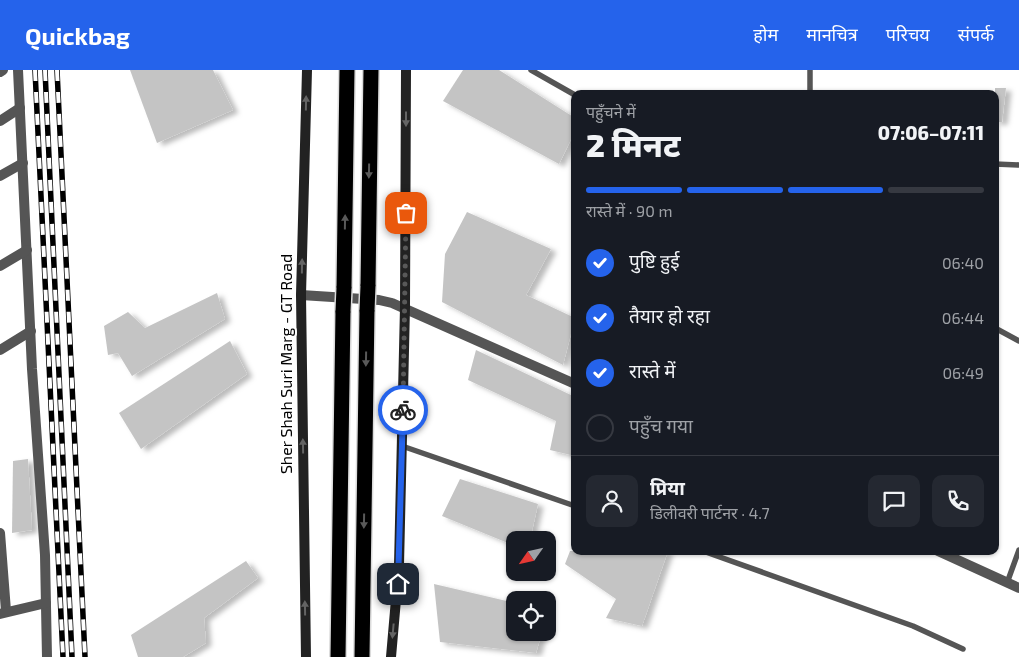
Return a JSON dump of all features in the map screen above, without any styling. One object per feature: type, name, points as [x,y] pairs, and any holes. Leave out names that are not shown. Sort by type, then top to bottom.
[{"type":"highway","points":[[338,657],[347,70]]},
{"type":"highway","points":[[362,657],[371,70]]},
{"type":"street","points":[[18,70],[30,331],[45,554],[47,657]]},
{"type":"street","name":"Sher Shah Suri Marg - GT Road","points":[[306,657],[301,295],[307,70]]},
{"type":"street","points":[[391,657],[399,566],[405,307],[406,70]]},
{"type":"street","points":[[0,121],[20,108]]},
{"type":"street","points":[[0,176],[23,163]]},
{"type":"street","points":[[0,266],[27,250]]},
{"type":"street","points":[[301,295],[379,300],[405,307],[571,382]]},
{"type":"street","points":[[0,350],[30,331]]},
{"type":"street","points":[[0,533],[3,612],[46,604]]},
{"type":"street","points":[[947,555],[1019,588]]},
{"type":"lane","points":[[531,70],[571,94]]},
{"type":"lane","points":[[810,70],[810,90]]},
{"type":"lane","points":[[999,164],[1019,165]]},
{"type":"lane","points":[[999,330],[1019,341]]},
{"type":"lane","points":[[402,446],[571,505]]},
{"type":"lane","points":[[1007,582],[1019,550]]},
{"type":"lane","points":[[714,555],[913,626],[963,649]]},
{"type":"building","points":[[130,70],[213,70],[233,110],[157,143]]},
{"type":"building","points":[[463,70],[499,70],[571,115],[571,139],[559,164],[443,101]]},
{"type":"building","points":[[995,88],[1006,88],[1002,122],[999,122],[999,90],[995,90]]},
{"type":"building","points":[[467,212],[551,249],[526,295],[571,316],[571,334],[563,365],[442,302],[445,254]]},
{"type":"building","points":[[217,293],[225,319],[132,376],[118,353],[108,355],[104,326],[128,312],[145,328]]},
{"type":"building","points":[[230,341],[247,374],[141,449],[119,413]]},
{"type":"building","points":[[476,350],[571,395],[571,455],[550,450],[556,421],[468,380]]},
{"type":"building","points":[[28,459],[32,530],[12,533],[13,461]]},
{"type":"building","points":[[460,479],[538,504],[532,531],[506,531],[506,542],[442,516]]},
{"type":"building","points":[[570,551],[571,555],[667,555],[642,626],[606,618],[616,599],[565,564]]},
{"type":"building","points":[[246,561],[258,578],[204,618],[206,643],[183,657],[138,657],[131,635]]},
{"type":"building","points":[[434,584],[506,601],[506,641],[539,641],[536,653],[440,642]]},
{"type":"railway","points":[[35,70],[63,657]]},
{"type":"railway","points":[[45,70],[72,657]]},
{"type":"railway","points":[[57,70],[85,657]]},
{"type":"way so far","points":[[403,410],[406,213]]},
{"type":"route","points":[[398,584],[403,410]]}]
